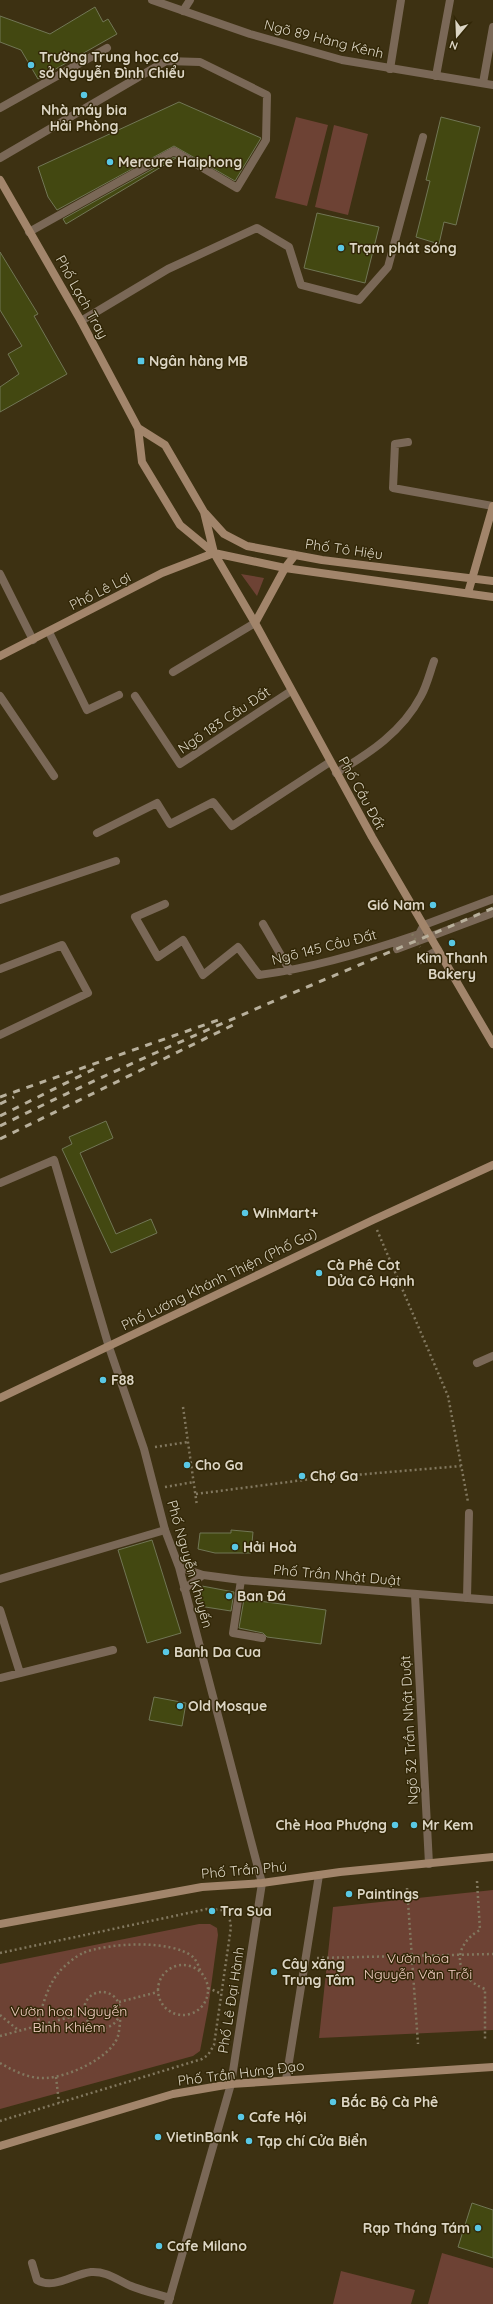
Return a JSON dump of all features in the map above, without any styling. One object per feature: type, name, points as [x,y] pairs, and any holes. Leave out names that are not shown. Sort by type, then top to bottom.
[{"type":"main road","name":"Phố Lạch Tray","points":[[0,180],[81,321],[138,428],[142,462],[174,518],[180,525],[214,553]]},
{"type":"main road","name":"Phố Lạch Tray","points":[[138,428],[165,445],[204,512],[214,553]]},
{"type":"main road","points":[[468,593],[493,506]]},
{"type":"main road","name":"Phố Tô Hiệu","points":[[204,512],[224,534],[247,546],[295,555],[473,578],[493,582]]},
{"type":"main road","name":"Phố Tô Hiệu","points":[[214,553],[285,568],[493,597]]},
{"type":"main road","name":"Phố Cầu Đất","points":[[214,553],[256,623],[290,691],[336,773],[493,1044]]},
{"type":"main road","name":"Phố Lê Lợi","points":[[0,656],[162,574],[214,553]]},
{"type":"main road","points":[[256,623],[285,568],[295,555]]},
{"type":"main road","name":"Phố Lương Khánh Thiện (Phố Ga)","points":[[0,1398],[373,1220],[493,1165]]},
{"type":"main road","name":"Phố Trần Phú","points":[[0,1924],[202,1886],[262,1883],[319,1875],[493,1857]]},
{"type":"main road","name":"Phố Trần Hưng Đạo","points":[[0,2146],[173,2094],[231,2084],[493,2067]]},
{"type":"street","name":"Ngõ 89 Hàng Kênh","points":[[152,0],[296,47],[342,60],[493,85]]},
{"type":"street","points":[[183,11],[185,0]]},
{"type":"street","points":[[183,11],[190,0]]},
{"type":"street","points":[[390,69],[401,0]]},
{"type":"street","points":[[436,76],[450,0]]},
{"type":"street","points":[[483,83],[493,27]]},
{"type":"street","points":[[0,108],[107,48]]},
{"type":"street","points":[[0,158],[166,61],[200,62],[267,95],[266,140],[237,188],[174,151],[29,232]]},
{"type":"street","points":[[81,321],[168,269],[257,228],[289,247],[301,285],[359,300],[388,267],[422,137]]},
{"type":"street","points":[[408,442],[395,444],[393,488],[493,506]]},
{"type":"street","points":[[0,574],[33,640]]},
{"type":"street","points":[[173,672],[256,623]]},
{"type":"street","points":[[49,632],[87,710],[119,695]]},
{"type":"street","points":[[336,773],[363,758],[398,730],[422,696],[434,661]]},
{"type":"street","name":"Ngõ 183 Cầu Đất","points":[[135,696],[180,764],[290,691]]},
{"type":"street","points":[[0,696],[54,776]]},
{"type":"street","points":[[97,833],[158,803],[170,824],[213,802],[232,826],[330,762]]},
{"type":"street","points":[[0,900],[116,861]]},
{"type":"street","name":"Ngõ 145 Cầu Đất","points":[[164,904],[135,917],[158,957],[183,940],[203,975],[238,947],[259,975],[290,971],[378,948],[419,934],[424,925],[493,899]]},
{"type":"street","points":[[397,949],[431,938],[493,913]]},
{"type":"street","points":[[263,924],[290,971]]},
{"type":"street","points":[[0,969],[62,945],[88,993],[0,1035]]},
{"type":"street","points":[[420,960],[438,950]]},
{"type":"street","name":"Phố Nguyễn Khuyến","points":[[0,1183],[54,1160],[109,1347],[144,1448],[155,1488],[164,1530],[179,1567],[262,1883]]},
{"type":"street","points":[[477,1363],[493,1356]]},
{"type":"street","points":[[466,1598],[470,1513]]},
{"type":"street","points":[[0,1579],[164,1530]]},
{"type":"street","name":"Phố Trần Nhật Duật","points":[[179,1567],[202,1575],[241,1580],[493,1600]]},
{"type":"street","points":[[184,1589],[202,1575]]},
{"type":"street","points":[[241,1580],[233,1633],[262,1638]]},
{"type":"street","name":"Ngõ 32 Trần Nhật Duật","points":[[415,1595],[429,1864]]},
{"type":"street","points":[[0,1610],[20,1673]]},
{"type":"street","points":[[0,1678],[113,1650]]},
{"type":"street","points":[[286,2080],[319,1875]]},
{"type":"street","name":"Phố Lê Đại Hành","points":[[169,2301],[231,2084],[262,1883]]},
{"type":"street","points":[[32,2263],[37,2280],[42,2282],[50,2284],[91,2272],[109,2274],[132,2286],[169,2301]]},
{"type":"path","points":[[412,934],[420,947]]},
{"type":"path","points":[[373,1220],[448,1396],[470,1513]]},
{"type":"path","points":[[183,1407],[197,1506]]},
{"type":"path","points":[[144,1448],[188,1442]]},
{"type":"path","points":[[196,1494],[319,1478],[461,1466]]},
{"type":"path","points":[[155,1488],[194,1482]]},
{"type":"path","points":[[478,1881],[480,1930],[471,1935],[464,1943],[460,1954],[460,1964],[464,1974],[475,1985],[485,1989],[485,2040]]},
{"type":"path","points":[[407,1888],[418,2044]]},
{"type":"path","points":[[0,1953],[207,1909],[222,1910],[229,1915],[231,1927],[214,2045],[208,2055],[196,2061],[0,2121]]},
{"type":"path","points":[[37,2025],[47,1994],[59,1972],[82,1954],[117,1946],[150,1945],[180,1950],[192,1957],[206,1980],[208,1988],[204,2005],[196,2011],[180,2015],[171,2012],[165,2006],[158,1992],[163,1976],[177,1966],[190,1967],[201,1973]]},
{"type":"path","points":[[316,1958],[493,1954]]},
{"type":"path","points":[[208,1988],[222,1994]]},
{"type":"path","points":[[119,2002],[158,1992]]},
{"type":"path","points":[[0,2063],[20,2074],[46,2079],[71,2074],[109,2050],[118,2037],[121,2011],[119,2002],[111,1993],[95,1993],[86,2001],[85,2014],[91,2024],[104,2028],[115,2023],[121,2011]]},
{"type":"path","points":[[0,2036],[37,2025],[85,2014]]},
{"type":"path","points":[[0,2016],[18,2030]]},
{"type":"path","points":[[56,2076],[59,2103]]},
{"type":"green space","points":[[296,117],[328,125],[307,206],[275,198]]},
{"type":"green space","points":[[334,125],[368,134],[348,215],[315,207]]},
{"type":"green space","points":[[241,574],[264,578],[257,596]]},
{"type":"green space","name":"Vườn hoa Nguyễn Văn Trỗi","points":[[493,1890],[493,2030],[319,2038],[333,1907]]},
{"type":"green space","name":"Vườn hoa Nguyễn Bỉnh Khiêm","points":[[199,1924],[210,1924],[217,1928],[218,1935],[208,2009],[200,2051],[193,2056],[0,2109],[0,1964]]},
{"type":"green space","points":[[442,2253],[493,2268],[493,2304],[428,2304]]},
{"type":"green space","points":[[341,2271],[415,2290],[411,2304],[333,2304]]},
{"type":"building","points":[[95,7],[103,22],[108,19],[117,34],[38,79],[21,50],[0,42],[0,16],[50,34]]},
{"type":"building","name":"Mercure Haiphong","points":[[179,102],[261,138],[235,181],[174,146],[57,210],[48,197],[38,167]]},
{"type":"building","points":[[441,117],[480,127],[456,225],[444,222],[439,244],[416,237],[430,181],[426,180]]},
{"type":"building","points":[[174,157],[176,158],[66,224],[63,219]]},
{"type":"building","name":"Trạm phát sóng","points":[[317,213],[379,227],[365,283],[304,268]]},
{"type":"building","points":[[0,252],[38,314],[34,316],[67,374],[0,412],[0,387],[19,374],[8,354],[22,346],[0,310]]},
{"type":"building","points":[[106,1121],[113,1138],[80,1153],[116,1234],[151,1219],[157,1233],[111,1253],[62,1149],[72,1144],[69,1137]]},
{"type":"building","points":[[231,1530],[253,1532],[251,1553],[215,1553],[198,1549],[200,1533],[231,1533]]},
{"type":"building","points":[[152,1540],[181,1633],[147,1643],[118,1550]]},
{"type":"building","points":[[202,1586],[234,1592],[231,1611],[199,1606]]},
{"type":"building","points":[[244,1599],[326,1610],[321,1644],[267,1637],[263,1633],[239,1628]]},
{"type":"building","points":[[154,1697],[186,1703],[182,1726],[149,1720]]},
{"type":"building","name":"Rạp Tháng Tám","points":[[472,2203],[493,2210],[493,2258],[458,2247]]},
{"type":"railway","points":[[0,1126],[122,1068],[183,1041],[493,908]]},
{"type":"railway","points":[[0,1097],[224,1018]]},
{"type":"railway","points":[[0,1139],[235,1024]]},
{"type":"railway","points":[[0,1116],[100,1066]]},
{"type":"railway","points":[[0,1104],[14,1097]]},
{"type":"place","name":"Trường Trung học cơ sở Nguyễn Đình Chiểu","points":[[31,65]]},
{"type":"place","name":"Nhà máy bia Hải Phòng","points":[[84,95]]},
{"type":"place","name":"Mercure Haiphong","points":[[110,162]]},
{"type":"place","name":"Trạm phát sóng","points":[[341,248]]},
{"type":"place","name":"Ngân hàng MB","points":[[141,361]]},
{"type":"place","name":"Gió Nam","points":[[433,905]]},
{"type":"place","name":"Kim Thanh Bakery","points":[[452,943]]},
{"type":"place","name":"WinMart+","points":[[245,1213]]},
{"type":"place","name":"Cà Phê Cot Dửa Cô Hạnh","points":[[319,1273]]},
{"type":"place","name":"F88","points":[[103,1380]]},
{"type":"place","name":"Cho Ga","points":[[187,1465]]},
{"type":"place","name":"Chợ Ga","points":[[302,1476]]},
{"type":"place","name":"Hải Hoà","points":[[235,1547]]},
{"type":"place","name":"Ban Đá","points":[[229,1596]]},
{"type":"place","name":"Banh Da Cua","points":[[166,1652]]},
{"type":"place","name":"Old Mosque","points":[[180,1706]]},
{"type":"place","name":"Chè Hoa Phượng","points":[[395,1825]]},
{"type":"place","name":"Mr Kem","points":[[414,1825]]},
{"type":"place","name":"Paintings","points":[[349,1894]]},
{"type":"place","name":"Tra Sua","points":[[212,1911]]},
{"type":"place","name":"Cây xăng Trung Tâm","points":[[274,1972]]},
{"type":"place","name":"Bắc Bộ Cà Phê","points":[[333,2102]]},
{"type":"place","name":"Cafe Hội","points":[[241,2117]]},
{"type":"place","name":"VietinBank","points":[[158,2137]]},
{"type":"place","name":"Tạp chí Cửa Biển","points":[[249,2141]]},
{"type":"place","name":"Rạp Tháng Tám","points":[[478,2228]]},
{"type":"place","name":"Cafe Milano","points":[[159,2246]]}]
